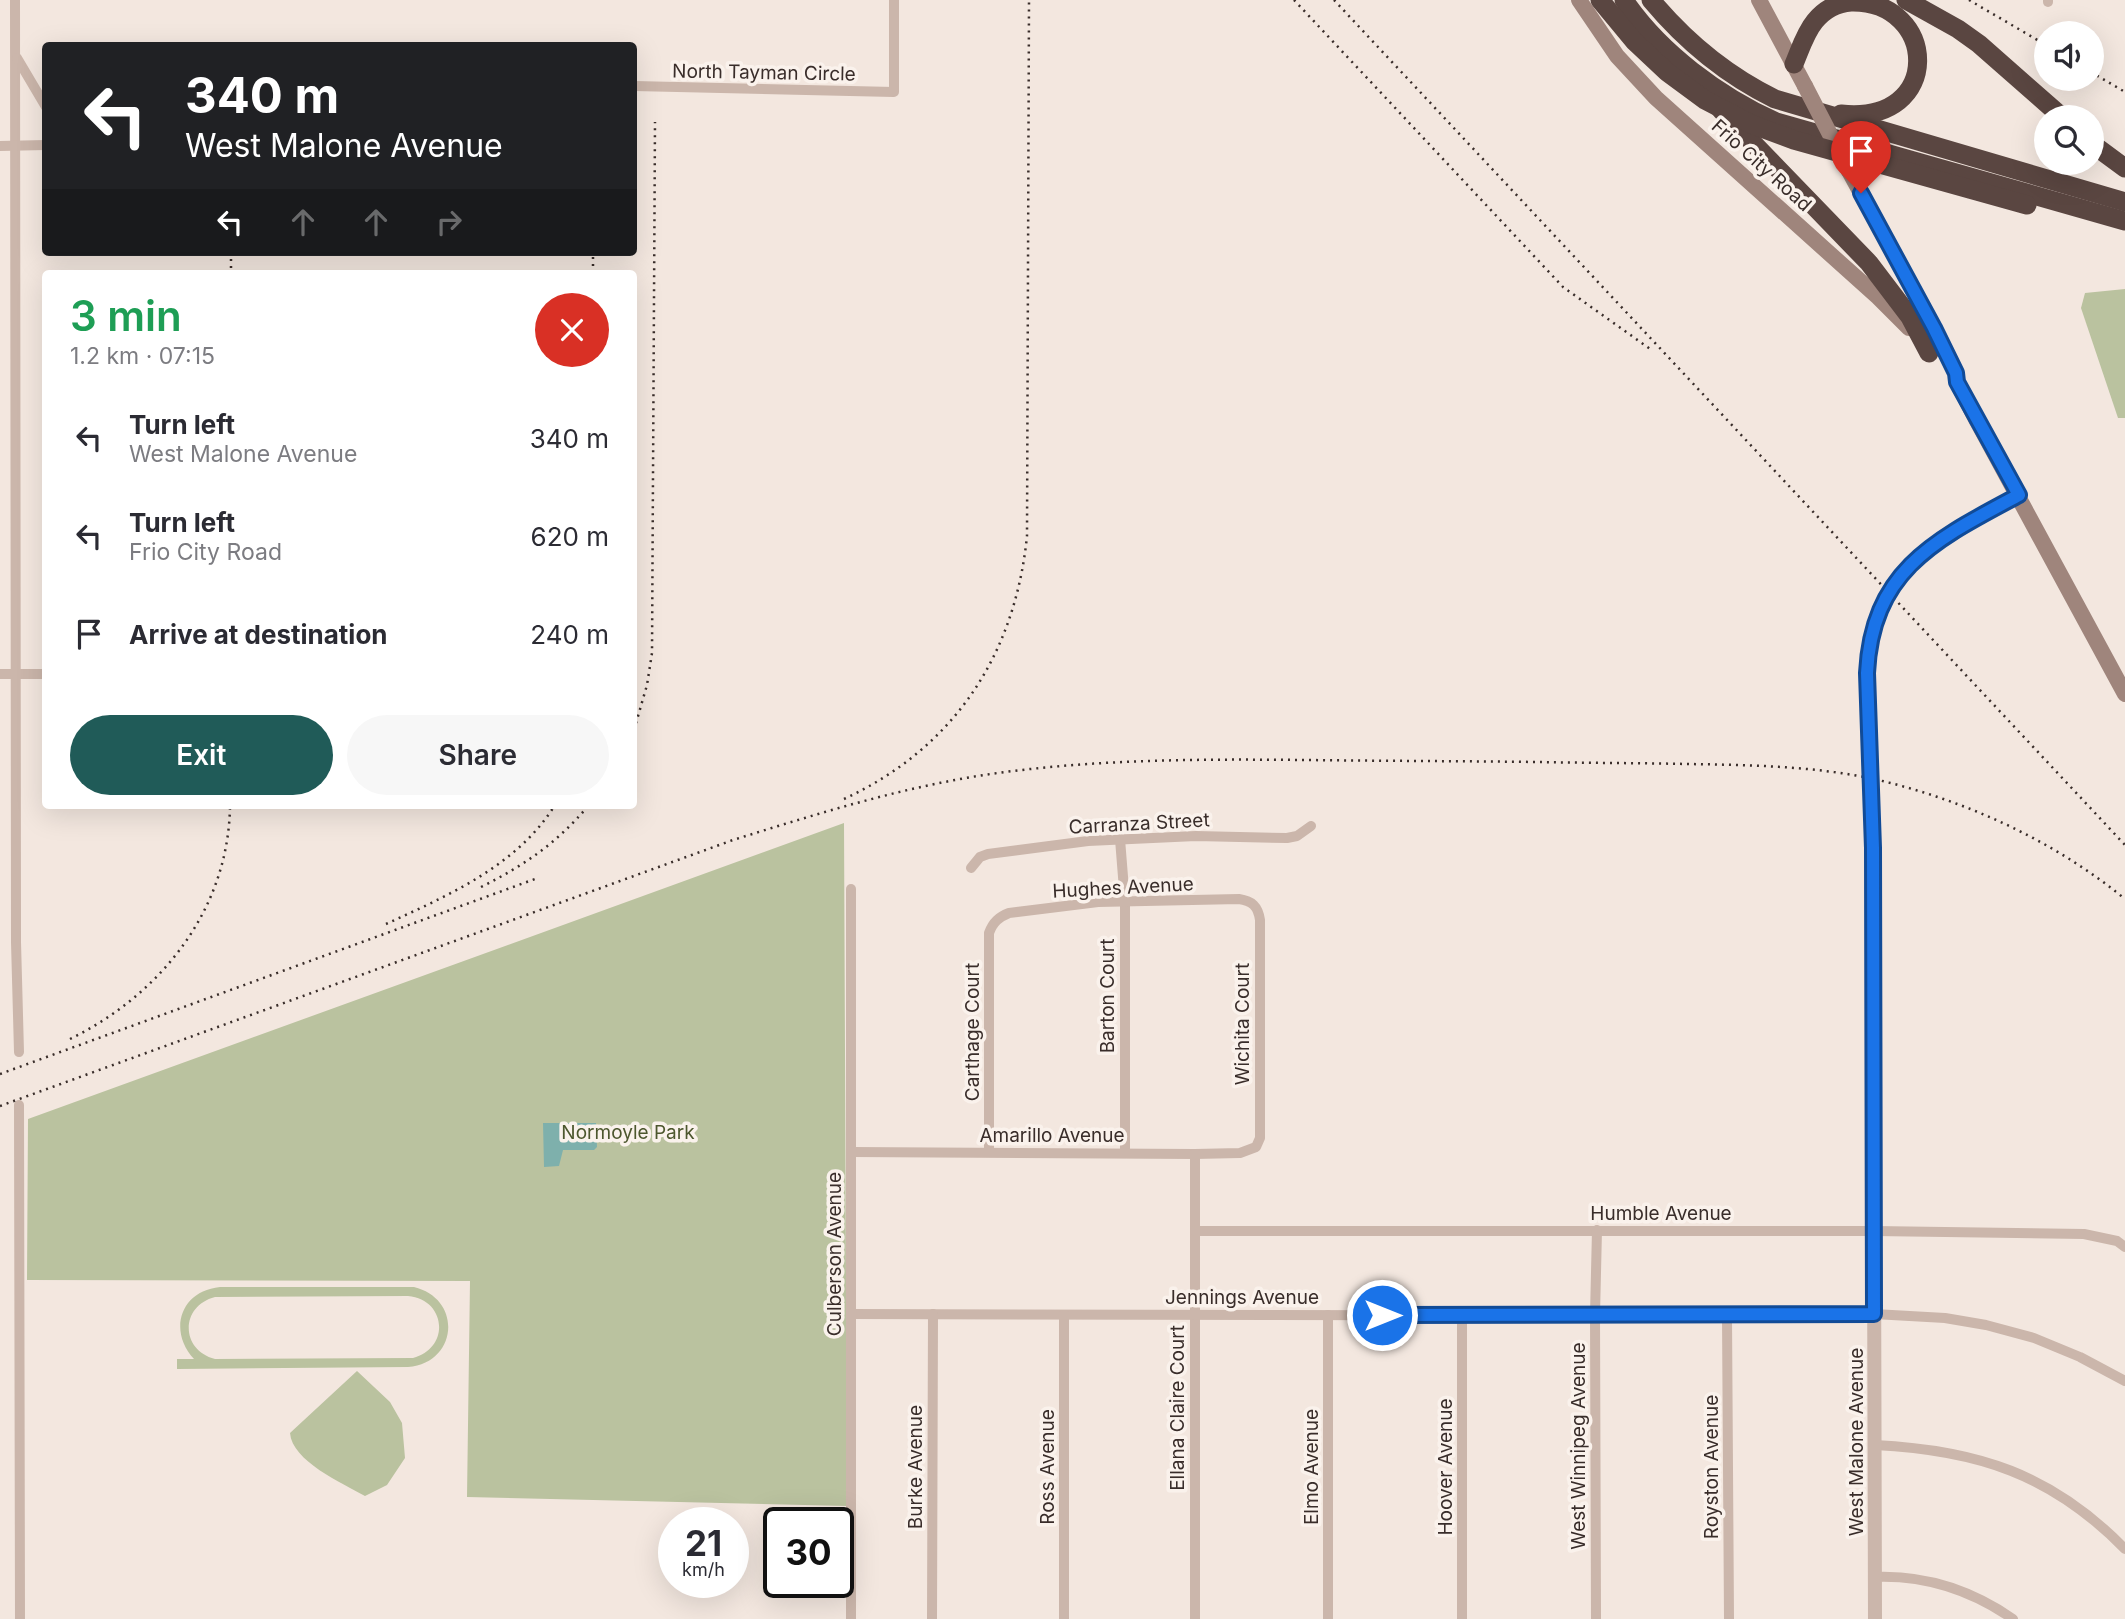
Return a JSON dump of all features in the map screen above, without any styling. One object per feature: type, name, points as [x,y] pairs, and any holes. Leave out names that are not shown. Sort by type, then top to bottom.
[{"type":"highway","points":[[1600,0],[1634,41],[1667,72],[1705,100],[1751,124],[1794,140],[2125,232]]},
{"type":"highway","points":[[1624,0],[1647,31],[1677,59],[1735,125],[1868,263],[1910,317],[1929,353]]},
{"type":"highway","points":[[1651,0],[1701,53],[1733,76],[1775,99],[2125,202]]},
{"type":"highway","points":[[1906,0],[1979,44],[2048,105]]},
{"type":"highway","points":[[1794,64],[1816,19],[1836,5],[1847,2],[1867,1],[1900,15],[1914,37],[1917,48],[1918,66],[1914,81],[1897,102],[1882,110],[1858,116],[1798,107]]},
{"type":"highway","points":[[1677,59],[1748,109],[1776,122],[2125,221]]},
{"type":"highway","points":[[2104,152],[2125,167]]},
{"type":"main road","name":"Frio City Road","points":[[1579,0],[1610,48],[1656,98],[1878,297],[1957,382],[2125,694]]},
{"type":"main road","name":"Frio City Road","points":[[1759,0],[1922,306],[1956,373],[1957,382]]},
{"type":"street","points":[[15,0],[16,942],[19,1052]]},
{"type":"street","name":"North Tayman Circle","points":[[637,86],[894,92],[894,0]]},
{"type":"street","points":[[15,55],[42,100]]},
{"type":"street","points":[[0,146],[42,145]]},
{"type":"street","name":"West Malone Avenue","points":[[1875,1619],[1873,848],[1868,648],[1872,630],[1884,602],[1915,560],[1951,532],[2019,495]]},
{"type":"street","points":[[0,674],[42,674]]},
{"type":"street","name":"Carranza Street","points":[[971,868],[988,854],[1088,841],[1196,836],[1287,838],[1297,836],[1311,826]]},
{"type":"street","name":"Barton Court","points":[[1120,839],[1125,902],[1125,1152]]},
{"type":"street","name":"Culberson Avenue","points":[[851,889],[851,1619]]},
{"type":"street","name":"Hughes Avenue","points":[[1001,916],[1098,902],[1248,900]]},
{"type":"street","name":"Wichita Court","points":[[1248,900],[1256,907],[1260,920],[1259,1138],[1252,1150]]},
{"type":"street","name":"Carthage Court","points":[[989,1152],[989,933],[1001,916]]},
{"type":"street","points":[[19,1105],[20,1619]]},
{"type":"street","name":"Amarillo Avenue","points":[[852,1152],[1195,1154],[1240,1153],[1252,1150]]},
{"type":"street","name":"Ellana Claire Court","points":[[1195,1154],[1195,1619]]},
{"type":"street","name":"Humble Avenue","points":[[1195,1231],[1597,1230],[2084,1234],[2117,1241],[2125,1247]]},
{"type":"street","name":"West Winnipeg Avenue","points":[[1596,1619],[1597,1230]]},
{"type":"street","name":"Jennings Avenue","points":[[851,1314],[1874,1314],[1945,1318],[1986,1325],[2034,1338],[2072,1353],[2125,1381]]},
{"type":"street","name":"Burke Avenue","points":[[932,1619],[933,1314]]},
{"type":"street","name":"Ross Avenue","points":[[1064,1315],[1064,1619]]},
{"type":"street","name":"Elmo Avenue","points":[[1328,1315],[1328,1619]]},
{"type":"street","name":"Hoover Avenue","points":[[1462,1315],[1462,1619]]},
{"type":"street","name":"Royston Avenue","points":[[1727,1315],[1729,1619]]},
{"type":"street","points":[[1875,1445],[1918,1447],[1952,1453],[1986,1461],[2017,1473],[2076,1504],[2125,1549]]},
{"type":"street","points":[[1875,1577],[1916,1578],[1937,1582],[1977,1597],[2012,1619]]},
{"type":"green space","points":[[2125,289],[2125,418],[2118,418],[2081,308],[2085,293]]},
{"type":"green space","name":"Normoyle Park","points":[[844,823],[847,1506],[467,1497],[470,1281],[27,1280],[28,1119]]},
{"type":"green space","points":[[220,1287],[414,1287],[430,1294],[441,1304],[447,1317],[448,1330],[445,1343],[437,1354],[425,1363],[408,1367],[177,1369],[177,1359],[194,1359],[181,1336],[182,1314],[187,1304],[206,1290]],"holes":[[[408,1296],[421,1299],[436,1314],[438,1335],[434,1345],[413,1358],[215,1359],[195,1347],[190,1338],[190,1318],[195,1309],[215,1297]]]},
{"type":"green space","points":[[357,1371],[390,1402],[402,1423],[405,1458],[387,1485],[365,1496],[309,1462],[299,1453],[290,1433]]},
{"type":"water","points":[[543,1123],[596,1123],[597,1147],[594,1150],[563,1150],[559,1166],[544,1167]]},
{"type":"railway","points":[[844,799],[883,778],[917,753],[947,725],[972,693],[993,658],[1009,620],[1020,579],[1027,536],[1029,0]]},
{"type":"railway","points":[[1294,0],[1563,287],[1653,351]]},
{"type":"railway","points":[[1334,0],[2125,845]]},
{"type":"railway","points":[[1969,0],[2034,38]]},
{"type":"railway","points":[[2104,80],[2125,92]]},
{"type":"railway","points":[[637,720],[647,685],[652,653],[655,122]]},
{"type":"railway","points":[[231,256],[231,270]]},
{"type":"railway","points":[[593,256],[593,270]]},
{"type":"railway","points":[[0,1106],[733,840],[902,791],[970,777],[1081,764],[1269,760],[1508,762],[1711,764],[1828,771],[1908,788],[1941,798],[2007,825],[2068,858],[2125,899]]},
{"type":"railway","points":[[70,1039],[103,1021],[133,999],[160,973],[183,945],[203,914],[217,880],[227,843],[230,809]]},
{"type":"railway","points":[[386,924],[457,890],[501,862],[521,845],[552,809]]},
{"type":"railway","points":[[481,887],[540,852],[585,809]]},
{"type":"railway","points":[[0,1074],[535,879]]},
{"type":"route","points":[[1382,1315],[1874,1314],[1873,848],[1868,648],[1872,630],[1884,602],[1915,560],[1951,532],[2019,495],[1977,421],[1934,328],[1861,193]]}]
